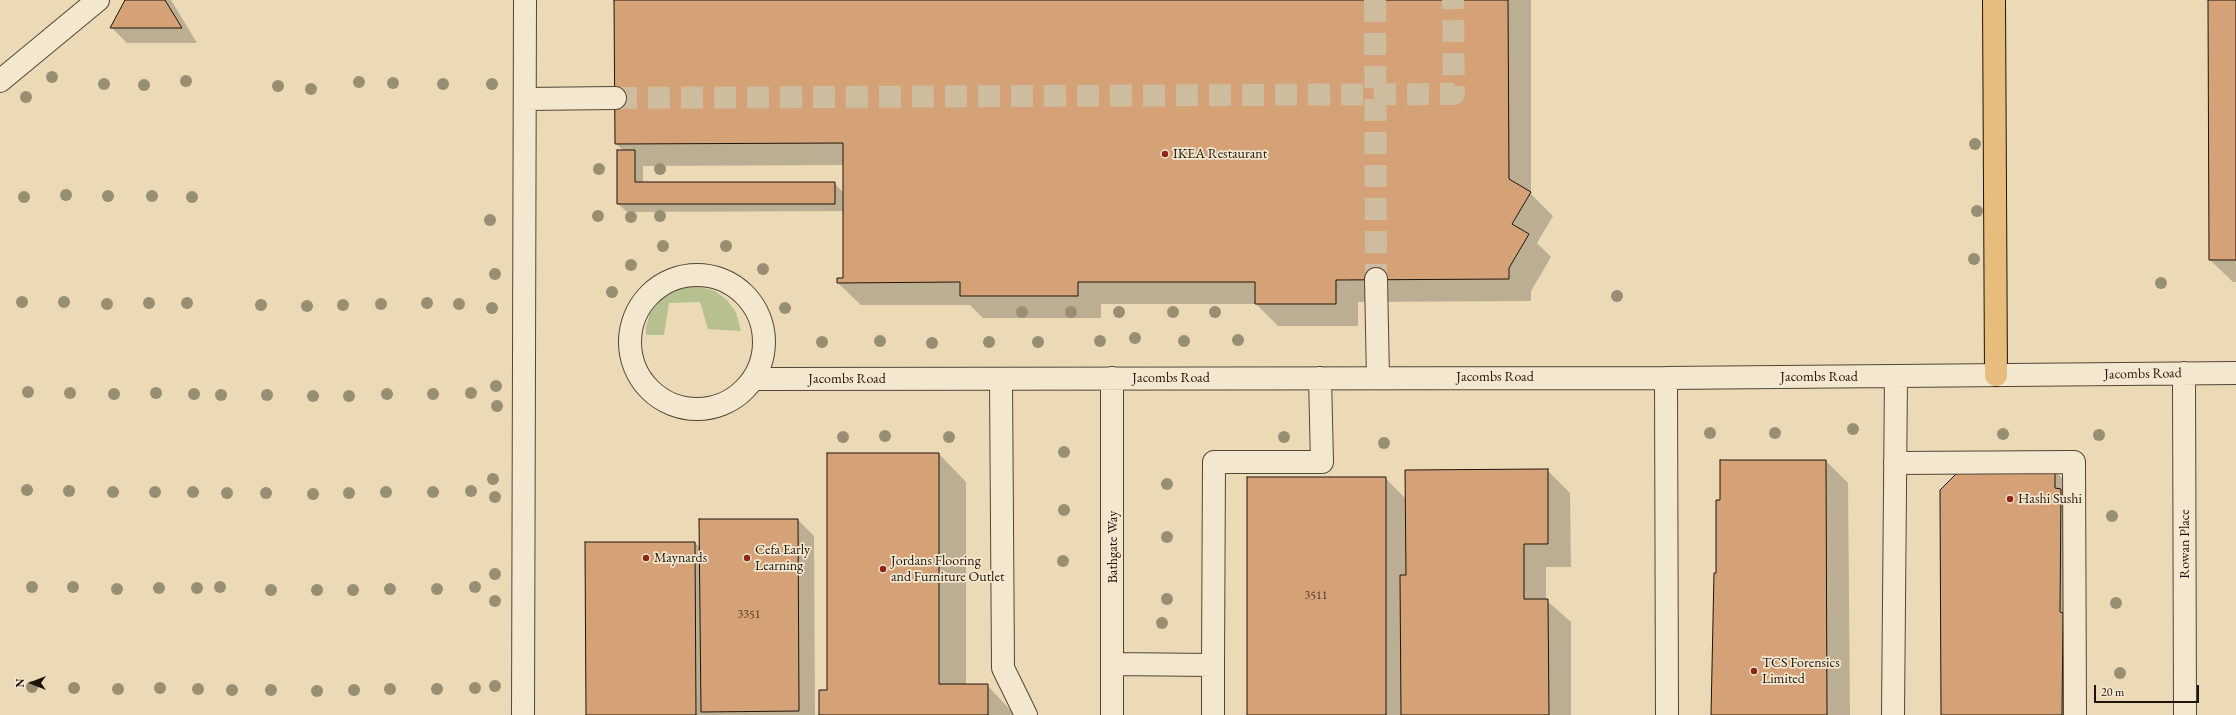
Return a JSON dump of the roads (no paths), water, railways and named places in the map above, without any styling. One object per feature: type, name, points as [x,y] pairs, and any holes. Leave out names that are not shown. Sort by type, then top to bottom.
[{"type":"highway","points":[[1994,0],[1996,375]]},
{"type":"street","points":[[0,81],[98,0]]},
{"type":"street","points":[[523,715],[525,0]]},
{"type":"street","points":[[525,99],[614,98]]},
{"type":"street","points":[[689,274],[711,276],[731,284],[748,298],[759,316],[764,338],[762,359],[753,379],[741,393],[726,403],[709,409],[691,410],[672,405],[658,397],[646,386],[636,372],[630,352],[630,330],[637,310],[650,292],[668,281],[689,274]]},
{"type":"street","points":[[1376,280],[1378,378]]},
{"type":"street","name":"Rowan Place","points":[[2184,373],[2185,715]]},
{"type":"street","name":"Jacombs Road","points":[[753,379],[1666,378],[2236,373]]},
{"type":"street","points":[[1892,715],[1896,376]]},
{"type":"street","name":"Bathgate Way","points":[[1112,378],[1112,715]]},
{"type":"street","points":[[1213,715],[1214,462],[1322,462],[1320,378]]},
{"type":"street","points":[[1666,378],[1667,715]]},
{"type":"street","points":[[1001,379],[1003,668],[1026,715]]},
{"type":"street","points":[[1895,463],[2074,462],[2075,715]]},
{"type":"street","points":[[1112,664],[1213,664]]},
{"type":"tunnel","points":[[1375,0],[1376,279]]},
{"type":"tunnel","points":[[615,98],[1454,94],[1453,0]]},
{"type":"place","name":"IKEA Restaurant","points":[[1165,154]]},
{"type":"place","name":"Hashi Sushi","points":[[2010,499]]},
{"type":"place","name":"Maynards","points":[[646,558]]},
{"type":"place","name":"Cefa Early Learning","points":[[747,558]]},
{"type":"place","name":"Jordans Flooring and Furniture Outlet","points":[[883,569]]},
{"type":"place","name":"TCS Forensics Limited","points":[[1754,671]]}]
